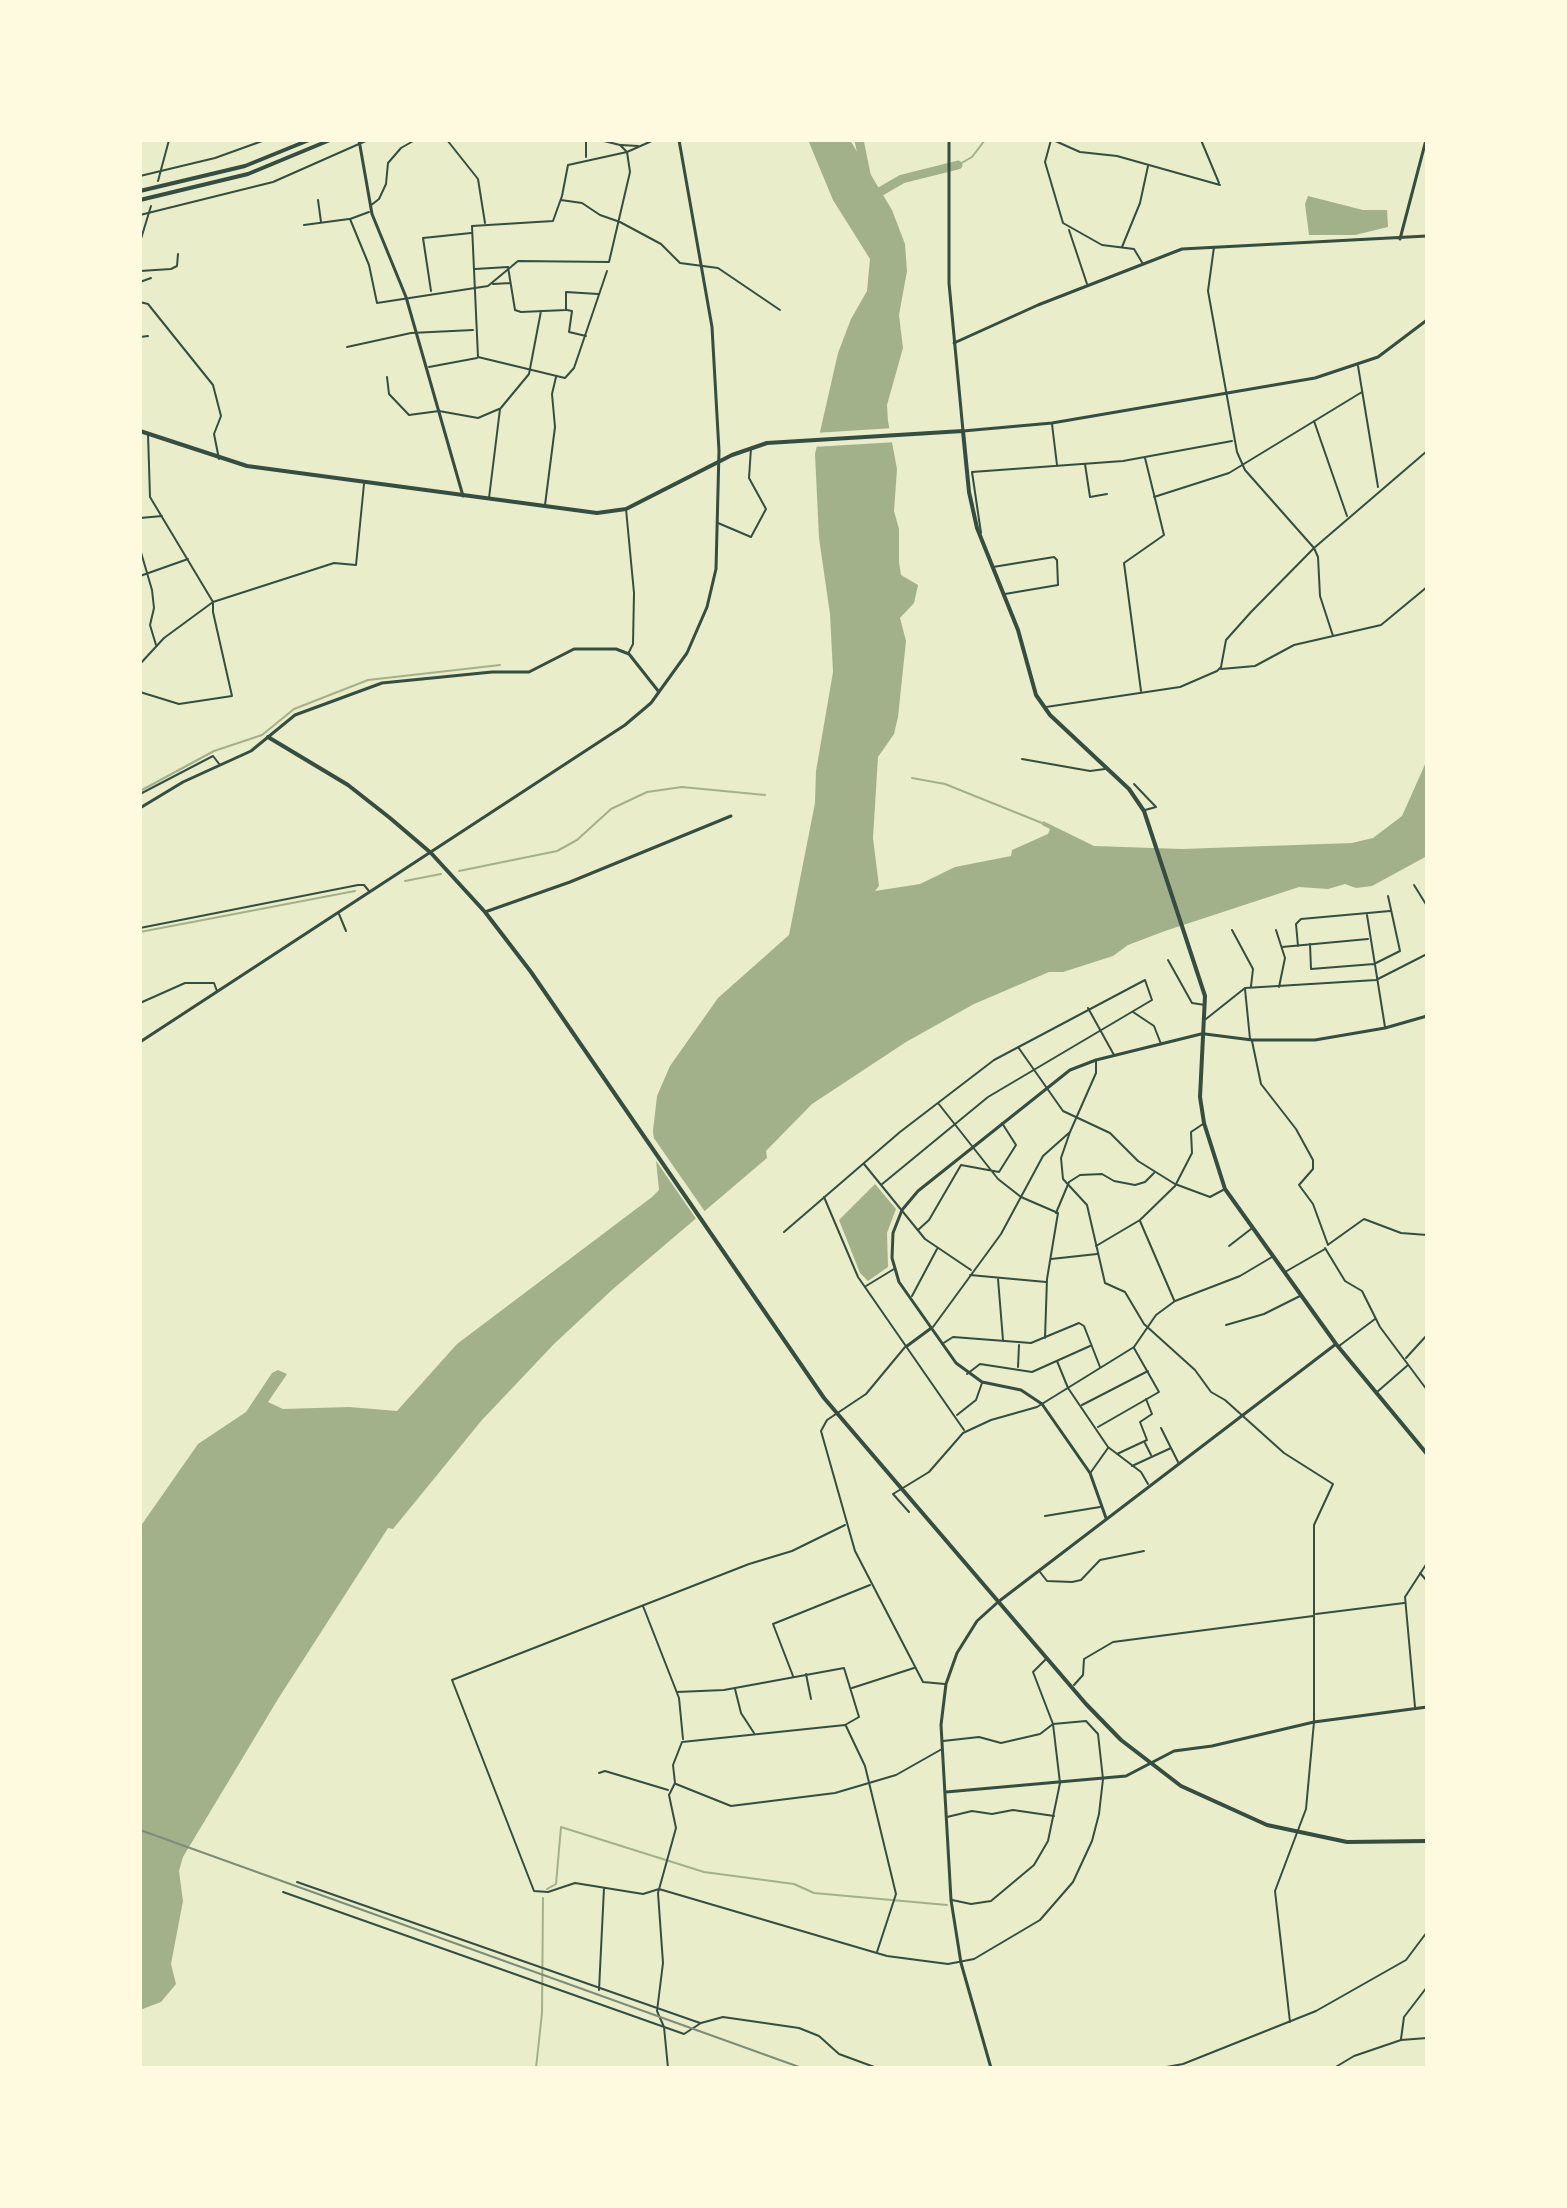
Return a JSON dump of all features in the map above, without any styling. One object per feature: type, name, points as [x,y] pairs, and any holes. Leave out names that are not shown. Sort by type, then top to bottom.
[{"type":"main road","points":[[140,191],[230,170],[309,140]]},
{"type":"main road","points":[[140,200],[234,178],[330,140]]},
{"type":"main road","points":[[140,431],[219,459],[364,483],[597,513],[626,509],[719,460],[751,447],[796,440],[963,431],[969,492],[979,534],[1018,630],[1032,685],[1043,707],[1129,789],[1144,812],[1206,1005],[1200,1097],[1204,1123],[1225,1189],[1337,1345],[1427,1454]]},
{"type":"main road","points":[[268,737],[348,785],[431,853],[485,912],[536,979],[836,1414],[1046,1659],[1148,1764],[1211,1803],[1297,1833],[1347,1842],[1427,1841]]},
{"type":"street","points":[[158,181],[169,140]]},
{"type":"street","points":[[140,176],[215,158],[265,140]]},
{"type":"street","points":[[359,140],[370,209],[406,297],[463,496]]},
{"type":"street","points":[[140,215],[273,182],[368,140]]},
{"type":"street","points":[[304,225],[350,219],[370,209],[386,184],[388,163],[401,148],[415,140]]},
{"type":"street","points":[[447,140],[478,179],[485,224]]},
{"type":"street","points":[[586,140],[586,159]]},
{"type":"street","points":[[600,140],[640,146]]},
{"type":"street","points":[[478,357],[474,330],[472,226],[553,221],[568,165],[627,152],[654,140]]},
{"type":"street","points":[[140,1042],[625,725],[659,692],[682,661],[703,620],[716,569],[719,460],[712,327],[679,140]]},
{"type":"street","points":[[942,140],[949,142],[946,222],[963,431],[1052,423],[1315,378],[1358,366],[1395,347],[1427,320]]},
{"type":"street","points":[[1087,286],[1068,227],[1057,211],[1045,162],[1052,140],[1080,152],[1117,156],[1220,185],[1201,140]]},
{"type":"street","points":[[1400,239],[1426,140]]},
{"type":"street","points":[[475,269],[508,267],[526,260],[609,262],[630,172],[627,152],[620,145]]},
{"type":"street","points":[[1121,248],[1140,203],[1148,165]]},
{"type":"street","points":[[318,200],[321,223]]},
{"type":"street","points":[[561,200],[582,203],[600,215],[620,222],[661,244],[680,263],[718,268],[780,310]]},
{"type":"street","points":[[140,242],[151,206]]},
{"type":"street","points":[[350,219],[369,265],[377,303],[431,292],[512,283]]},
{"type":"street","points":[[1068,227],[1102,245],[1138,252],[1143,264]]},
{"type":"street","points":[[431,292],[423,238],[472,233]]},
{"type":"street","points":[[954,343],[1182,249],[1427,236]]},
{"type":"street","points":[[1214,246],[1208,291],[1233,440],[1242,466],[1314,548],[1319,563],[1320,596],[1333,636]]},
{"type":"street","points":[[140,271],[171,269],[177,266],[178,254]]},
{"type":"street","points":[[508,267],[515,310],[572,311],[569,332],[586,336]]},
{"type":"street","points":[[490,285],[508,267]]},
{"type":"street","points":[[478,357],[565,378],[574,368],[607,271]]},
{"type":"street","points":[[140,282],[151,278]]},
{"type":"street","points":[[566,310],[566,292],[599,295]]},
{"type":"street","points":[[140,302],[148,304],[213,385],[221,416],[214,434],[219,459]]},
{"type":"street","points":[[489,499],[500,409],[529,371],[541,311]]},
{"type":"street","points":[[347,347],[416,333],[474,330]]},
{"type":"street","points":[[140,337],[148,336]]},
{"type":"street","points":[[426,367],[474,361],[478,357]]},
{"type":"street","points":[[1358,366],[1379,490]]},
{"type":"street","points":[[545,507],[555,427],[552,394],[556,375]]},
{"type":"street","points":[[387,377],[389,394],[409,415],[439,411],[478,418],[500,409]]},
{"type":"street","points":[[1154,497],[1226,475],[1362,392]]},
{"type":"street","points":[[1314,421],[1348,517]]},
{"type":"street","points":[[1052,423],[1057,465]]},
{"type":"street","points":[[140,692],[179,704],[232,696],[213,602],[190,558],[150,497],[148,434]]},
{"type":"street","points":[[979,534],[983,530],[972,472],[1145,458],[1233,440]]},
{"type":"street","points":[[718,523],[751,537],[766,509],[749,478],[751,447]]},
{"type":"street","points":[[1220,669],[1223,648],[1232,632],[1314,548],[1427,451]]},
{"type":"street","points":[[1141,692],[1124,563],[1163,537],[1145,458]]},
{"type":"street","points":[[1085,464],[1090,497],[1107,494]]},
{"type":"street","points":[[140,664],[157,645],[213,602],[334,563],[356,565],[364,483]]},
{"type":"street","points":[[626,509],[634,593],[633,644],[629,654]]},
{"type":"street","points":[[140,518],[163,516]]},
{"type":"street","points":[[140,549],[154,608],[150,625],[157,645]]},
{"type":"street","points":[[992,567],[1054,557],[1057,560],[1058,585],[1003,594]]},
{"type":"street","points":[[140,576],[190,558]]},
{"type":"street","points":[[1043,707],[1180,687],[1220,669],[1255,666],[1294,645],[1381,625],[1427,587]]},
{"type":"street","points":[[140,808],[251,751],[295,715],[382,683],[492,672],[529,672],[574,649],[616,649],[629,654],[659,692]]},
{"type":"street","points":[[140,794],[213,756],[220,765]]},
{"type":"street","points":[[1022,759],[1090,771],[1106,768]]},
{"type":"street","points":[[1134,784],[1156,807],[1144,812]]},
{"type":"street","points":[[485,912],[570,882],[731,816]]},
{"type":"street","points":[[140,928],[358,885],[364,885],[370,892]]},
{"type":"street","points":[[1414,885],[1427,906]]},
{"type":"street","points":[[1310,944],[1311,969],[1374,964],[1400,951],[1388,896]]},
{"type":"street","points":[[1298,946],[1296,923],[1301,919],[1390,911]]},
{"type":"street","points":[[338,913],[346,931]]},
{"type":"street","points":[[1367,914],[1385,1028]]},
{"type":"street","points":[[1232,930],[1253,969],[1251,988]]},
{"type":"street","points":[[1276,930],[1285,958],[1279,988]]},
{"type":"street","points":[[1282,947],[1371,939]]},
{"type":"street","points":[[1206,1019],[1245,988],[1376,980],[1427,954]]},
{"type":"street","points":[[1168,960],[1192,1003],[1206,1005]]},
{"type":"street","points":[[784,1232],[937,1102],[1017,1046],[1145,980],[1152,1000],[988,1097],[881,1185]]},
{"type":"street","points":[[140,1003],[185,983],[214,983],[217,991]]},
{"type":"street","points":[[1245,988],[1251,1040],[1261,1084],[1296,1129],[1313,1160],[1313,1169],[1299,1185],[1313,1204],[1327,1247],[1345,1281],[1362,1291],[1376,1318],[1427,1390]]},
{"type":"street","points":[[1088,1007],[1114,1056]]},
{"type":"street","points":[[1132,1012],[1154,1026],[1161,1044]]},
{"type":"street","points":[[1106,1518],[1090,1473],[1042,1404],[1021,1390],[982,1382],[967,1374],[909,1299],[894,1269],[893,1233],[902,1210],[918,1191],[1044,1088],[1070,1070],[1096,1060],[1205,1034],[1251,1040],[1315,1040],[1385,1028],[1427,1016]]},
{"type":"street","points":[[1017,1046],[1063,1111],[1110,1133],[1135,1158],[1175,1184],[1210,1197],[1225,1189]]},
{"type":"street","points":[[1096,1060],[1096,1073],[1061,1158],[1066,1186],[1087,1205],[1105,1283],[1125,1292],[1149,1327],[1195,1370],[1211,1392],[1284,1453],[1333,1484],[1314,1525],[1314,1722],[1306,1809],[1275,1891],[1290,2022]]},
{"type":"street","points":[[937,1102],[994,1174],[1021,1197],[1056,1213],[1060,1219],[1050,1259],[1045,1338]]},
{"type":"street","points":[[994,1174],[1016,1145],[1002,1123]]},
{"type":"street","points":[[1096,1246],[1140,1220],[1175,1184],[1191,1156],[1191,1132],[1204,1123]]},
{"type":"street","points":[[946,1684],[925,1684],[871,1584],[845,1525],[837,1479],[821,1431],[822,1425],[866,1394],[907,1346],[931,1328],[1001,1234],[1043,1156],[1070,1132]]},
{"type":"street","points":[[864,1164],[918,1230],[970,1273],[998,1279],[1048,1282]]},
{"type":"street","points":[[918,1230],[929,1220],[961,1165],[994,1174]]},
{"type":"street","points":[[1056,1213],[1066,1186],[1088,1172],[1140,1185],[1155,1172]]},
{"type":"street","points":[[824,1197],[865,1287],[965,1431]]},
{"type":"street","points":[[1284,1272],[1327,1247],[1364,1219],[1401,1233],[1427,1235]]},
{"type":"street","points":[[1140,1220],[1175,1301]]},
{"type":"street","points":[[1229,1246],[1252,1229]]},
{"type":"street","points":[[909,1299],[938,1248]]},
{"type":"street","points":[[1050,1259],[1097,1254]]},
{"type":"street","points":[[909,1512],[893,1494],[929,1472],[965,1431],[1042,1404],[1134,1347],[1156,1315],[1175,1301],[1240,1276],[1273,1257]]},
{"type":"street","points":[[865,1287],[894,1269]]},
{"type":"street","points":[[998,1279],[1003,1341]]},
{"type":"street","points":[[1226,1325],[1279,1308],[1301,1295]]},
{"type":"street","points":[[991,2068],[961,1963],[951,1900],[942,1742],[946,1684],[970,1632],[998,1602],[1106,1518],[1241,1414],[1376,1318]]},
{"type":"street","points":[[942,1344],[953,1337],[1019,1343],[1045,1338],[1079,1323],[1100,1368]]},
{"type":"street","points":[[1405,1359],[1427,1335]]},
{"type":"street","points":[[1018,1368],[1019,1343]]},
{"type":"street","points":[[967,1374],[980,1364],[1032,1372],[1091,1345]]},
{"type":"street","points":[[1097,1427],[1160,1389],[1134,1347]]},
{"type":"street","points":[[1057,1361],[1068,1388],[1108,1447],[1149,1485]]},
{"type":"street","points":[[1375,1394],[1409,1364]]},
{"type":"street","points":[[1081,1406],[1149,1371]]},
{"type":"street","points":[[956,1416],[976,1400],[982,1382]]},
{"type":"street","points":[[1116,1455],[1147,1438],[1140,1419],[1152,1412],[1146,1399]]},
{"type":"street","points":[[1161,1428],[1178,1463]]},
{"type":"street","points":[[1144,1441],[1151,1456]]},
{"type":"street","points":[[1090,1473],[1108,1447]]},
{"type":"street","points":[[1132,1466],[1171,1448]]},
{"type":"street","points":[[1045,1516],[1101,1507]]},
{"type":"street","points":[[845,1525],[792,1551],[452,1680],[534,1891],[548,1892],[571,1883],[643,1894],[659,1889],[910,1960],[961,1963],[983,1956],[1029,1929],[1062,1899],[1092,1841],[1103,1779],[1098,1734],[1086,1721],[1053,1724],[1040,1734],[1001,1743],[979,1737],[942,1742]]},
{"type":"street","points":[[1039,1570],[1047,1581],[1072,1582],[1081,1580],[1100,1560],[1144,1551]]},
{"type":"street","points":[[1416,1708],[1406,1603],[1408,1589],[1427,1563]]},
{"type":"street","points":[[1419,1572],[1427,1581]]},
{"type":"street","points":[[793,1676],[773,1624],[871,1584]]},
{"type":"street","points":[[1071,1687],[1082,1678],[1084,1659],[1117,1641],[1406,1603]]},
{"type":"street","points":[[643,1605],[677,1692],[683,1739],[673,1765],[675,1783],[669,1791],[669,1811],[676,1828],[659,1889],[663,1963],[657,2011],[664,2027],[668,2068]]},
{"type":"street","points":[[951,1900],[971,1904],[991,1901],[1010,1888],[1042,1853],[1056,1817],[1060,1783],[1053,1724],[1033,1672],[1046,1659]]},
{"type":"street","points":[[677,1692],[735,1687],[844,1668],[859,1717],[845,1725],[683,1739]]},
{"type":"street","points":[[851,1688],[915,1668]]},
{"type":"street","points":[[806,1674],[811,1699]]},
{"type":"street","points":[[735,1687],[741,1713],[754,1734]]},
{"type":"street","points":[[946,1792],[1126,1776],[1174,1751],[1212,1746],[1314,1722],[1427,1707]]},
{"type":"street","points":[[845,1725],[868,1782],[896,1894],[877,1952]]},
{"type":"street","points":[[675,1783],[731,1806],[835,1793],[896,1775],[943,1748]]},
{"type":"street","points":[[599,1773],[605,1771],[669,1791]]},
{"type":"street","points":[[947,1817],[972,1811],[992,1814],[1013,1810],[1056,1817]]},
{"type":"street","points":[[297,1882],[657,2011],[701,2023]]},
{"type":"street","points":[[599,1990],[604,1887]]},
{"type":"street","points":[[283,1892],[684,2034],[701,2023],[723,2017],[805,2029],[839,2054],[877,2068]]},
{"type":"street","points":[[1161,2068],[1183,2064],[1342,1998],[1406,1960],[1427,1932]]},
{"type":"street","points":[[1424,1938],[1427,1942]]},
{"type":"street","points":[[1401,2040],[1404,2017],[1427,1987]]},
{"type":"street","points":[[1334,2068],[1354,2056],[1401,2040],[1427,2038]]},
{"type":"shaded area","points":[[808,140],[850,140],[892,210],[905,244],[907,271],[899,315],[903,348],[887,405],[897,469],[894,511],[899,529],[901,575],[918,585],[914,603],[900,618],[906,641],[898,717],[894,734],[878,757],[873,838],[879,886],[875,891],[920,884],[955,867],[1011,856],[1012,850],[1048,834],[1050,829],[1042,825],[1043,821],[1094,846],[1182,849],[1352,843],[1373,838],[1402,816],[1427,760],[1427,856],[1372,886],[1299,887],[1165,931],[1128,945],[1113,956],[1063,972],[1049,972],[974,1004],[906,1042],[812,1104],[766,1151],[767,1158],[613,1289],[554,1344],[482,1420],[393,1529],[388,1528],[278,1699],[183,1857],[179,1871],[183,1901],[171,1964],[176,1984],[161,2002],[140,2010],[140,1527],[198,1444],[246,1412],[272,1373],[278,1370],[287,1374],[268,1402],[283,1409],[349,1407],[397,1411],[457,1344],[652,1197],[659,1190],[653,1131],[657,1096],[670,1066],[718,998],[789,935],[815,803],[816,771],[833,672],[830,614],[819,538],[815,454],[838,353],[851,319],[867,291],[870,259],[833,200]]},
{"type":"shaded area","points":[[1308,196],[1363,210],[1387,210],[1388,227],[1355,235],[1309,235],[1305,204]]},
{"type":"shaded area","points":[[875,1184],[896,1209],[887,1233],[888,1267],[868,1281],[860,1273],[839,1220]]},
{"type":"pier","points":[[894,428],[897,442],[813,447],[815,433]]},
{"type":"pier","points":[[649,1131],[708,1216],[699,1223],[652,1155]]},
{"type":"waterway","points":[[859,140],[866,174]]},
{"type":"waterway","points":[[958,165],[972,157],[985,140]]},
{"type":"waterway","points":[[871,197],[902,179],[958,165]]},
{"type":"waterway","points":[[140,791],[214,751],[262,735],[294,709],[368,680],[500,665]]},
{"type":"waterway","points":[[912,778],[945,784],[1042,823]]},
{"type":"waterway","points":[[459,871],[557,851],[577,840],[611,809],[647,792],[682,787],[765,795]]},
{"type":"waterway","points":[[405,881],[441,874]]},
{"type":"waterway","points":[[140,932],[355,891]]},
{"type":"waterway","points":[[547,1889],[556,1884],[561,1827],[704,1872],[794,1884],[814,1893],[947,1905]]},
{"type":"waterway","points":[[536,2068],[542,2013],[543,1898]]},
{"type":"railway","points":[[140,1830],[802,2068]]}]
